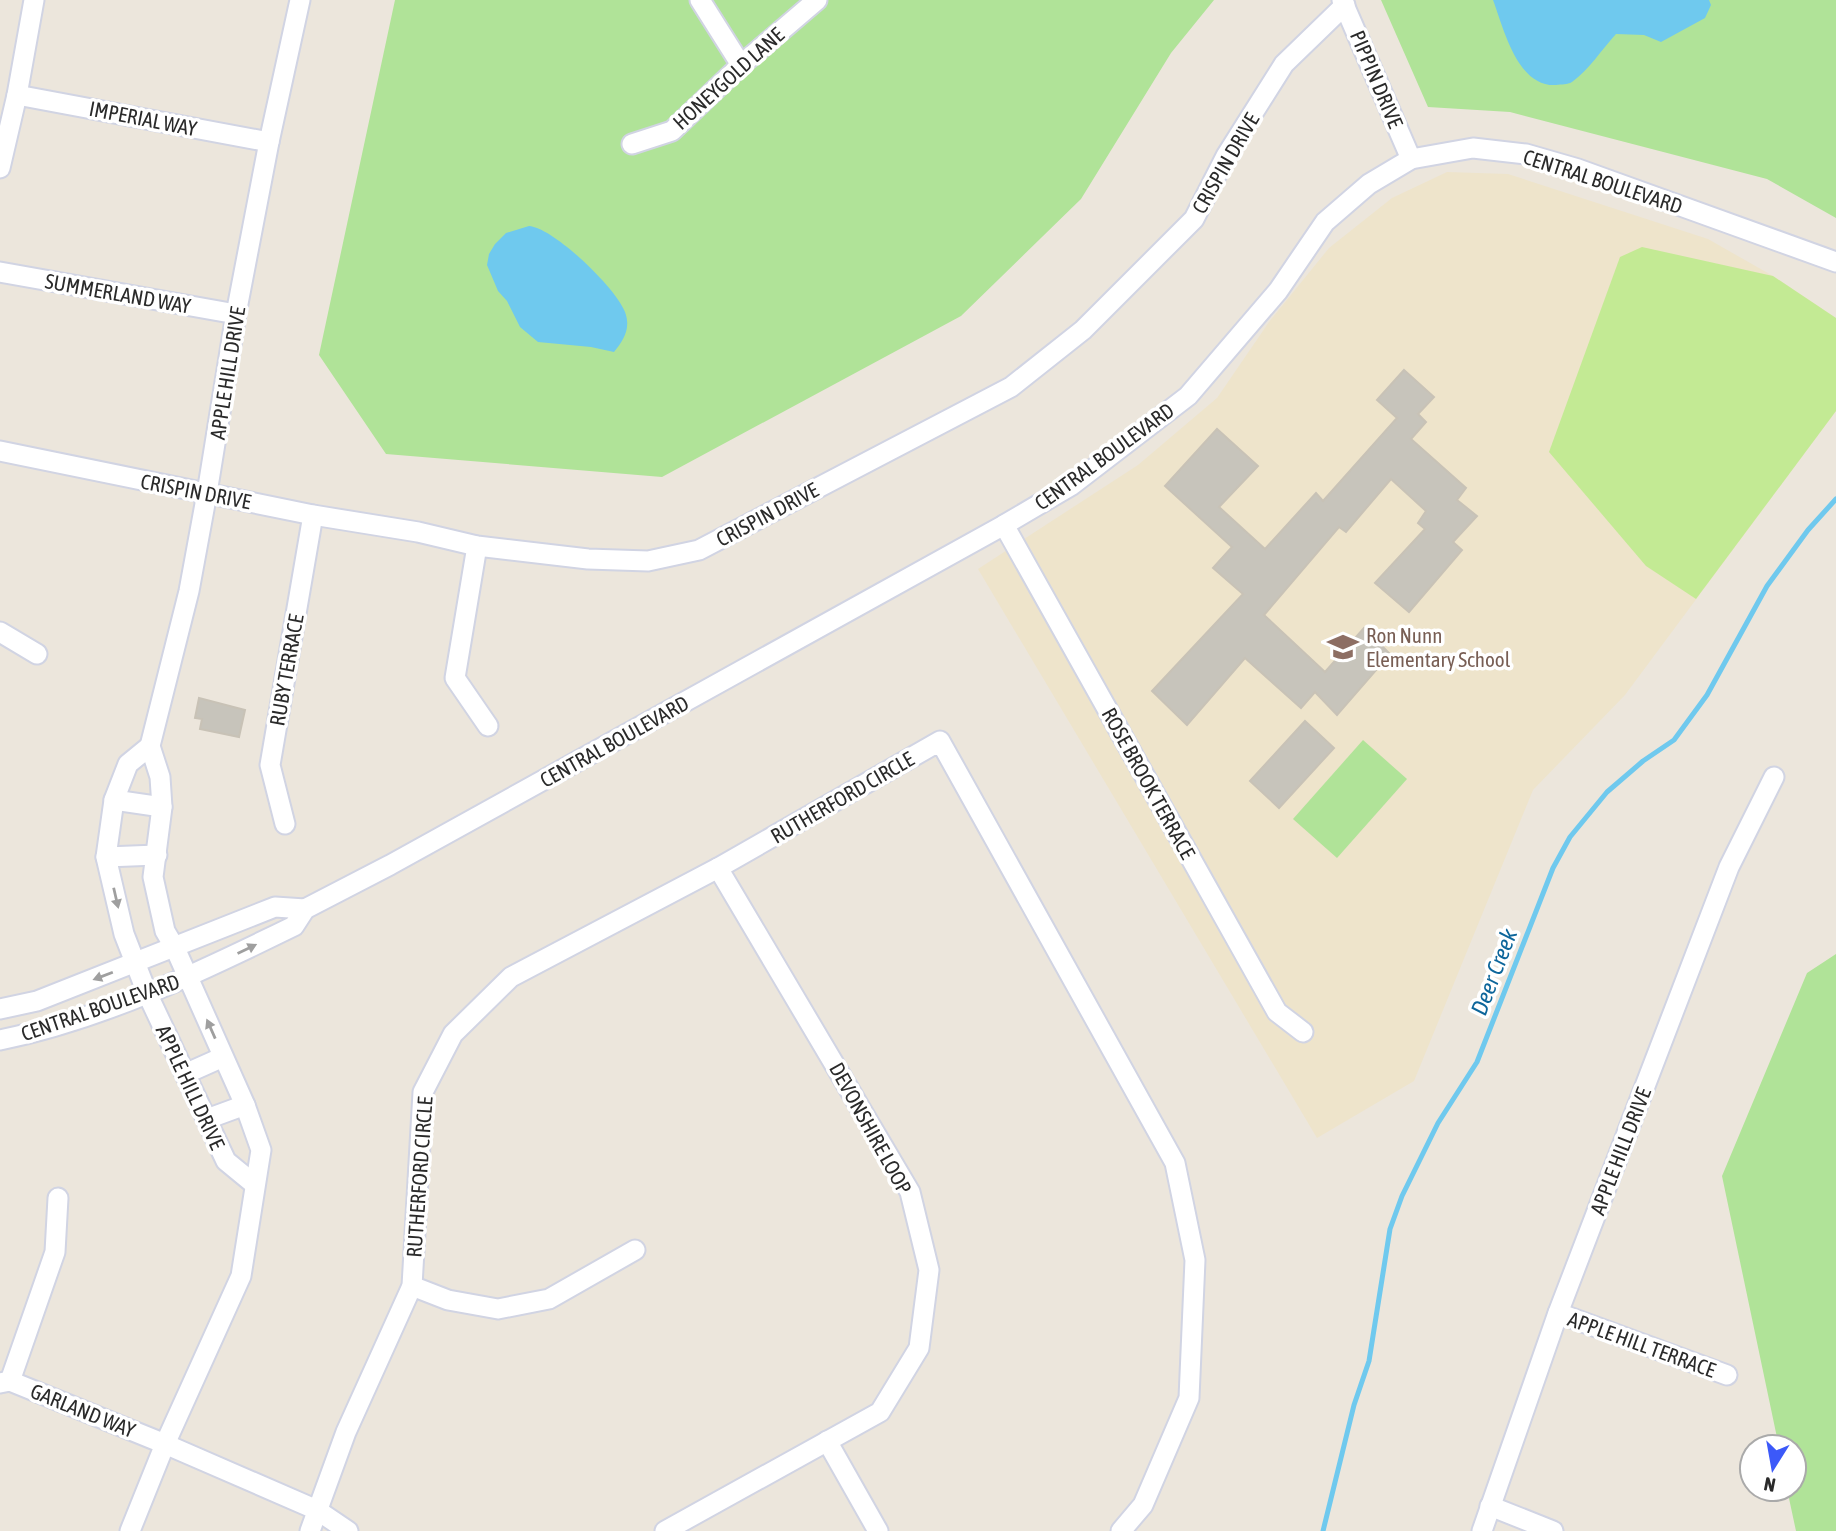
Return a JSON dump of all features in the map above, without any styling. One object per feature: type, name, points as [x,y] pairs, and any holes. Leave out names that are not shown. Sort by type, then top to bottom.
[{"type":"street","points":[[0,168],[17,95],[34,0]]},
{"type":"street","name":"APPLE HILL DRIVE","points":[[130,1531],[165,1444],[241,1276],[261,1150],[245,1105],[165,931],[153,877],[162,807],[160,777],[150,746],[188,591],[207,494],[236,314],[300,0]]},
{"type":"street","points":[[700,0],[741,65]]},
{"type":"street","name":"HONEYGOLD LANE","points":[[632,144],[672,131],[741,65],[817,0]]},
{"type":"street","name":"PIPPIN DRIVE","points":[[1343,3],[1411,159]]},
{"type":"street","name":"CRISPIN DRIVE","points":[[0,452],[313,515],[418,532],[477,546],[588,559],[648,561],[699,550],[1011,387],[1083,331],[1194,219],[1226,156],[1284,64],[1343,3]]},
{"type":"street","name":"IMPERIAL WAY","points":[[17,95],[269,142]]},
{"type":"street","name":"CENTRAL BOULEVARD","points":[[0,1040],[46,1031],[147,993],[294,926],[305,909],[390,865],[1072,485],[1188,396],[1278,291],[1325,222],[1369,184],[1411,159],[1473,148],[1527,154],[1578,169],[1836,262]]},
{"type":"street","name":"SUMMERLAND WAY","points":[[0,272],[236,314]]},
{"type":"street","name":"RUBY TERRACE","points":[[285,824],[270,765],[313,515]]},
{"type":"street","name":"ROSE BROOK TERRACE","points":[[1004,525],[1277,1012],[1303,1032]]},
{"type":"street","points":[[477,546],[455,678],[488,726]]},
{"type":"street","points":[[0,632],[37,654]]},
{"type":"street","name":"RUTHERFORD CIRCLE","points":[[310,1531],[346,1432],[412,1286],[423,1092],[453,1034],[511,977],[718,868],[940,741],[1175,1163],[1195,1260],[1189,1398],[1143,1505],[1121,1531]]},
{"type":"street","name":"APPLE HILL DRIVE","points":[[150,746],[128,764],[114,800],[106,857],[124,934],[147,993],[226,1161],[254,1184]]},
{"type":"street","name":"APPLE HILL DRIVE","points":[[1482,1531],[1558,1313],[1729,867],[1774,778]]},
{"type":"street","points":[[114,800],[162,807]]},
{"type":"street","points":[[106,857],[157,855]]},
{"type":"street","name":"DEVONSHIRE LOOP","points":[[665,1531],[880,1412],[919,1348],[929,1270],[910,1192],[718,868]]},
{"type":"street","name":"CENTRAL BOULEVARD","points":[[0,1009],[37,1001],[275,907],[305,909]]},
{"type":"street","points":[[185,1074],[223,1057]]},
{"type":"street","points":[[207,1119],[245,1105]]},
{"type":"street","points":[[5,1382],[55,1252],[58,1198]]},
{"type":"street","points":[[412,1286],[449,1300],[498,1309],[550,1299],[635,1250]]},
{"type":"street","name":"APPLE HILL TERRACE","points":[[1558,1313],[1727,1375]]},
{"type":"street","name":"GARLAND WAY","points":[[5,1382],[165,1444]]},
{"type":"street","points":[[827,1441],[878,1531]]},
{"type":"street","points":[[165,1444],[317,1510],[348,1531]]},
{"type":"street","points":[[1490,1506],[1553,1531]]},
{"type":"shaded area","name":"Ron Nunn Elementary School","points":[[1447,172],[1508,174],[1708,239],[1773,276],[1836,318],[1836,411],[1625,695],[1533,790],[1414,1081],[1317,1138],[978,569],[1138,465],[1217,398],[1269,322],[1329,248],[1392,198]]},
{"type":"green space","points":[[395,0],[1214,0],[1171,53],[1081,199],[961,316],[662,477],[386,454],[319,355]]},
{"type":"green space","points":[[1381,0],[1836,0],[1836,218],[1767,179],[1510,112],[1428,107]]},
{"type":"green space","points":[[1642,247],[1773,276],[1836,318],[1836,411],[1696,599],[1646,566],[1549,452],[1620,257]]},
{"type":"green space","points":[[1363,740],[1407,779],[1337,858],[1293,819]]},
{"type":"green space","points":[[1836,954],[1836,1531],[1796,1531],[1790,1503],[1808,1503],[1808,1433],[1776,1433],[1722,1176],[1807,973]]},
{"type":"water","points":[[1493,0],[1709,0],[1711,5],[1705,18],[1661,42],[1644,35],[1616,34],[1578,77],[1570,83],[1556,85],[1531,77],[1522,67],[1507,40]]},
{"type":"water","points":[[529,226],[540,229],[568,248],[597,275],[619,301],[627,318],[627,329],[614,352],[538,342],[520,327],[507,301],[498,291],[487,265],[489,254],[506,233]]},
{"type":"building","points":[[1404,370],[1434,397],[1418,414],[1426,422],[1411,439],[1466,488],[1457,500],[1477,516],[1453,542],[1462,550],[1409,612],[1375,583],[1425,529],[1418,523],[1426,511],[1391,479],[1346,532],[1339,527],[1264,615],[1325,672],[1364,628],[1390,654],[1337,715],[1315,692],[1301,708],[1245,658],[1187,725],[1152,691],[1243,594],[1213,568],[1232,547],[1165,486],[1217,429],[1258,466],[1219,507],[1265,549],[1316,493],[1323,501],[1397,418],[1377,400]]},
{"type":"building","points":[[199,698],[245,710],[239,737],[200,729],[202,719],[195,718]]},
{"type":"building","points":[[1305,721],[1334,748],[1279,808],[1250,781]]},
{"type":"waterway","name":"Deer Creek","points":[[1323,1531],[1354,1405],[1369,1361],[1390,1229],[1402,1196],[1438,1123],[1477,1062],[1553,868],[1570,837],[1607,792],[1643,761],[1674,740],[1707,695],[1767,586],[1808,530],[1836,499]]},
{"type":"place","name":"Ron Nunn Elementary School","points":[[1343,647]]}]
